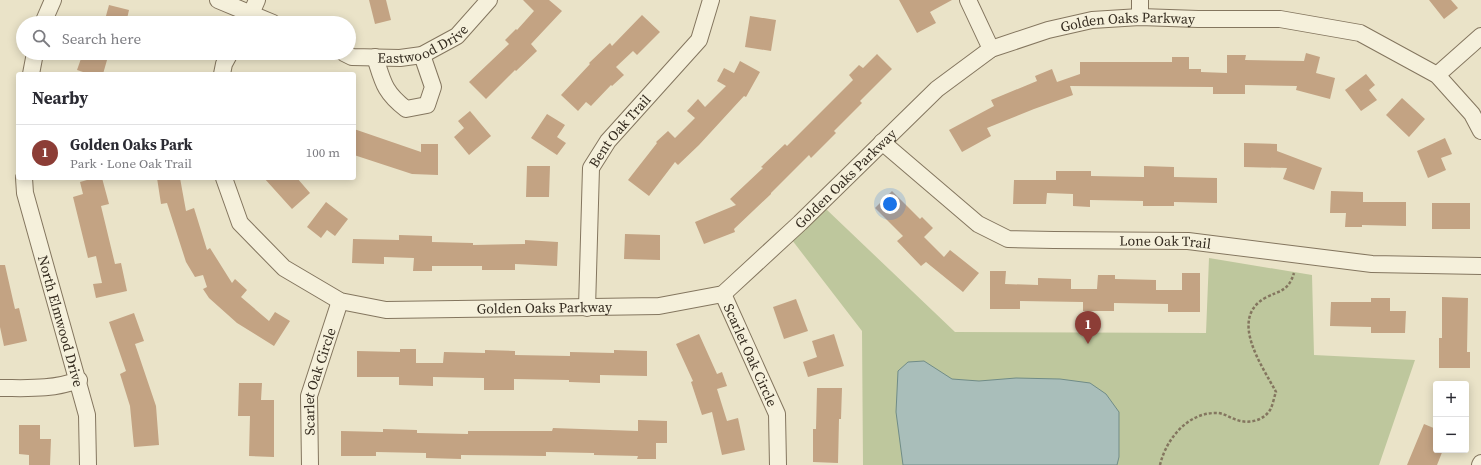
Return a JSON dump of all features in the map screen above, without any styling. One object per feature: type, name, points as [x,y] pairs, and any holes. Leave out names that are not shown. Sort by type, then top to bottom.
[{"type":"street","points":[[46,16],[53,0]]},
{"type":"street","points":[[218,0],[252,12]]},
{"type":"street","name":"Eastwood Drive","points":[[356,57],[400,58],[422,55],[457,36],[488,0]]},
{"type":"street","name":"Bent Oak Trail","points":[[587,308],[591,168],[608,141],[699,40],[711,0]]},
{"type":"street","points":[[968,0],[991,49]]},
{"type":"street","points":[[1140,0],[1140,17]]},
{"type":"street","name":"Golden Oaks Parkway","points":[[225,180],[240,223],[284,268],[340,301],[386,310],[659,306],[723,294],[800,223],[937,88],[991,49],[1048,30],[1092,20],[1140,17],[1280,19],[1360,33],[1437,75],[1472,114],[1481,131]]},
{"type":"street","points":[[1437,75],[1481,36]]},
{"type":"street","points":[[375,57],[385,87],[396,101],[406,109],[427,105],[433,87],[422,55]]},
{"type":"street","points":[[31,72],[34,60]]},
{"type":"street","points":[[222,72],[226,60]]},
{"type":"street","name":"Lone Oak Trail","points":[[882,142],[978,224],[1008,239],[1188,241],[1372,264],[1481,266]]},
{"type":"street","name":"North Elmwood Drive","points":[[24,180],[25,193],[88,415],[88,465]]},
{"type":"street","name":"Scarlet Oak Circle","points":[[723,294],[776,414],[778,465]]},
{"type":"street","name":"Scarlet Oak Circle","points":[[310,465],[309,396],[340,301]]},
{"type":"street","points":[[0,388],[41,388],[63,386],[78,380]]},
{"type":"path","points":[[1160,465],[1167,446],[1176,433],[1192,419],[1204,414],[1218,413],[1237,420],[1248,422],[1260,419],[1270,410],[1276,392],[1257,360],[1248,326],[1251,314],[1255,307],[1264,299],[1284,289],[1291,282],[1294,273]]},
{"type":"green space","points":[[826,209],[955,332],[1206,333],[1209,258],[1312,275],[1314,355],[1415,360],[1379,465],[863,465],[862,331],[792,240]]},
{"type":"shaded area","points":[[924,361],[952,379],[979,381],[1016,378],[1060,379],[1090,383],[1106,394],[1119,412],[1119,457],[1117,465],[903,465],[896,412],[898,371],[908,362]]},
{"type":"building","points":[[369,0],[386,0],[391,20],[375,24]]},
{"type":"building","points":[[523,0],[549,0],[562,11],[531,44],[537,51],[516,71],[515,70],[486,99],[469,82],[509,44],[505,40],[516,29],[517,30],[534,11]]},
{"type":"building","points":[[899,0],[952,0],[930,12],[936,23],[917,33]]},
{"type":"building","points":[[1429,0],[1451,0],[1458,8],[1444,19]]},
{"type":"building","points":[[109,5],[129,10],[128,16],[106,16]]},
{"type":"building","points":[[642,15],[660,32],[637,55],[633,51],[616,67],[624,75],[612,86],[611,85],[591,106],[586,102],[578,111],[561,95],[590,64],[589,63],[610,43],[612,46]]},
{"type":"building","points":[[750,16],[776,20],[771,51],[745,47]]},
{"type":"building","points":[[1306,53],[1320,57],[1316,73],[1335,78],[1330,99],[1296,90],[1297,86],[1245,85],[1245,94],[1213,94],[1213,87],[1070,86],[1073,95],[987,128],[991,136],[962,152],[949,130],[994,106],[991,100],[1037,81],[1035,76],[1052,69],[1057,82],[1080,74],[1080,62],[1172,62],[1172,57],[1189,57],[1189,69],[1201,69],[1201,72],[1227,73],[1227,55],[1246,55],[1245,60],[1304,61]]},
{"type":"building","points":[[877,54],[892,69],[860,101],[862,103],[834,131],[836,133],[811,158],[809,155],[734,229],[735,232],[704,244],[695,222],[736,205],[730,199],[763,168],[761,167],[785,144],[787,146],[853,80],[849,75],[859,65],[863,68]]},
{"type":"building","points":[[81,60],[107,60],[104,72],[83,72],[77,70]]},
{"type":"building","points":[[740,61],[760,72],[746,97],[744,96],[699,145],[678,165],[675,162],[649,196],[628,180],[657,143],[656,142],[668,131],[675,138],[695,118],[687,111],[698,99],[705,107],[726,86],[717,81],[724,68],[734,73]]},
{"type":"building","points":[[1366,74],[1375,85],[1369,90],[1377,100],[1361,111],[1345,90]]},
{"type":"building","points":[[1402,98],[1425,119],[1409,137],[1386,115]]},
{"type":"building","points":[[470,111],[491,136],[469,155],[454,137],[464,128],[458,121]]},
{"type":"building","points":[[547,114],[565,125],[557,137],[566,143],[557,155],[531,138]]},
{"type":"building","points":[[356,130],[421,152],[421,144],[438,144],[438,175],[412,174],[356,156]]},
{"type":"building","points":[[1445,138],[1452,154],[1441,158],[1446,170],[1428,178],[1417,151]]},
{"type":"building","points":[[1244,143],[1277,144],[1277,151],[1322,168],[1314,190],[1283,179],[1287,168],[1244,167]]},
{"type":"building","points":[[527,166],[550,166],[549,197],[526,197]]},
{"type":"building","points":[[1144,166],[1174,167],[1174,177],[1217,178],[1217,203],[1174,202],[1174,206],[1143,206],[1143,201],[1090,200],[1090,207],[1073,206],[1073,194],[1047,193],[1046,204],[1013,204],[1014,180],[1056,180],[1056,171],[1091,171],[1091,176],[1144,177]]},
{"type":"building","points":[[87,180],[103,180],[109,204],[101,206],[115,264],[121,263],[127,291],[96,298],[93,284],[102,283],[96,256],[88,258],[73,197],[83,194],[80,182]]},
{"type":"building","points":[[157,180],[180,180],[186,211],[194,208],[207,250],[210,248],[232,283],[235,279],[247,290],[241,297],[269,321],[275,312],[290,321],[274,346],[237,323],[209,298],[203,289],[207,287],[203,275],[195,277],[186,262],[167,203],[161,204]]},
{"type":"building","points":[[266,180],[299,180],[310,193],[292,209]]},
{"type":"building","points":[[892,191],[920,219],[922,217],[933,228],[924,237],[944,257],[950,250],[979,273],[963,292],[926,262],[921,266],[897,241],[903,236],[875,208]]},
{"type":"building","points":[[1331,191],[1363,192],[1363,202],[1406,202],[1406,226],[1362,225],[1362,227],[1345,227],[1346,213],[1330,213]]},
{"type":"building","points":[[326,202],[348,219],[335,236],[327,230],[321,238],[307,227]]},
{"type":"building","points":[[1432,203],[1470,203],[1470,229],[1432,229]]},
{"type":"building","points":[[625,234],[660,235],[660,260],[624,259]]},
{"type":"building","points":[[399,235],[432,236],[432,242],[473,243],[473,245],[525,244],[525,240],[558,242],[557,266],[515,264],[515,270],[482,270],[482,266],[432,266],[432,271],[413,271],[414,258],[384,257],[384,264],[352,263],[353,239],[399,240]]},
{"type":"building","points":[[0,265],[5,265],[15,309],[19,308],[27,341],[4,346],[0,327]]},
{"type":"building","points":[[990,271],[1006,271],[1005,284],[1038,285],[1038,278],[1071,279],[1071,289],[1097,289],[1098,275],[1115,275],[1115,279],[1156,280],[1156,290],[1182,290],[1182,273],[1200,273],[1200,312],[1168,312],[1168,304],[1114,303],[1114,311],[1083,311],[1083,302],[1020,301],[1020,309],[990,309]]},
{"type":"building","points":[[1442,297],[1468,298],[1467,352],[1470,352],[1470,368],[1439,368],[1439,338],[1442,338]]},
{"type":"building","points":[[1371,298],[1390,298],[1390,311],[1406,311],[1405,333],[1371,333],[1371,327],[1330,326],[1331,302],[1371,302]]},
{"type":"building","points":[[796,299],[808,331],[784,339],[773,307]]},
{"type":"building","points":[[134,313],[144,341],[135,344],[156,406],[159,445],[134,447],[130,406],[120,374],[126,371],[109,322]]},
{"type":"building","points":[[699,334],[717,374],[722,372],[727,386],[717,389],[727,421],[738,418],[745,450],[722,455],[712,412],[702,415],[691,382],[693,381],[676,344]]},
{"type":"building","points":[[834,334],[844,366],[808,377],[803,362],[817,357],[812,341]]},
{"type":"building","points":[[400,349],[416,349],[416,363],[443,363],[444,352],[485,353],[485,350],[515,351],[515,355],[570,356],[570,352],[614,353],[614,350],[647,351],[647,376],[600,375],[600,383],[569,382],[569,380],[514,379],[514,390],[484,390],[484,378],[433,377],[433,386],[399,385],[399,377],[357,377],[357,351],[400,352]]},
{"type":"building","points":[[239,383],[262,383],[261,400],[274,400],[274,457],[249,456],[250,416],[238,416]]},
{"type":"building","points":[[817,388],[842,388],[841,419],[839,419],[838,463],[813,462],[813,429],[816,429]]},
{"type":"building","points":[[638,420],[667,421],[667,443],[656,443],[656,459],[637,459],[638,456],[594,455],[594,453],[546,452],[546,456],[461,455],[461,459],[426,458],[426,453],[376,452],[376,456],[341,456],[341,431],[383,432],[383,429],[417,430],[417,433],[468,434],[468,431],[552,431],[553,428],[638,431]]},
{"type":"building","points":[[1424,424],[1433,428],[1433,453],[1442,453],[1437,465],[1407,465]]},
{"type":"building","points":[[19,425],[40,425],[40,439],[51,439],[50,465],[29,465],[29,455],[19,454]]},
{"type":"place","name":"Golden Oaks Park","points":[[1088,344]]}]
